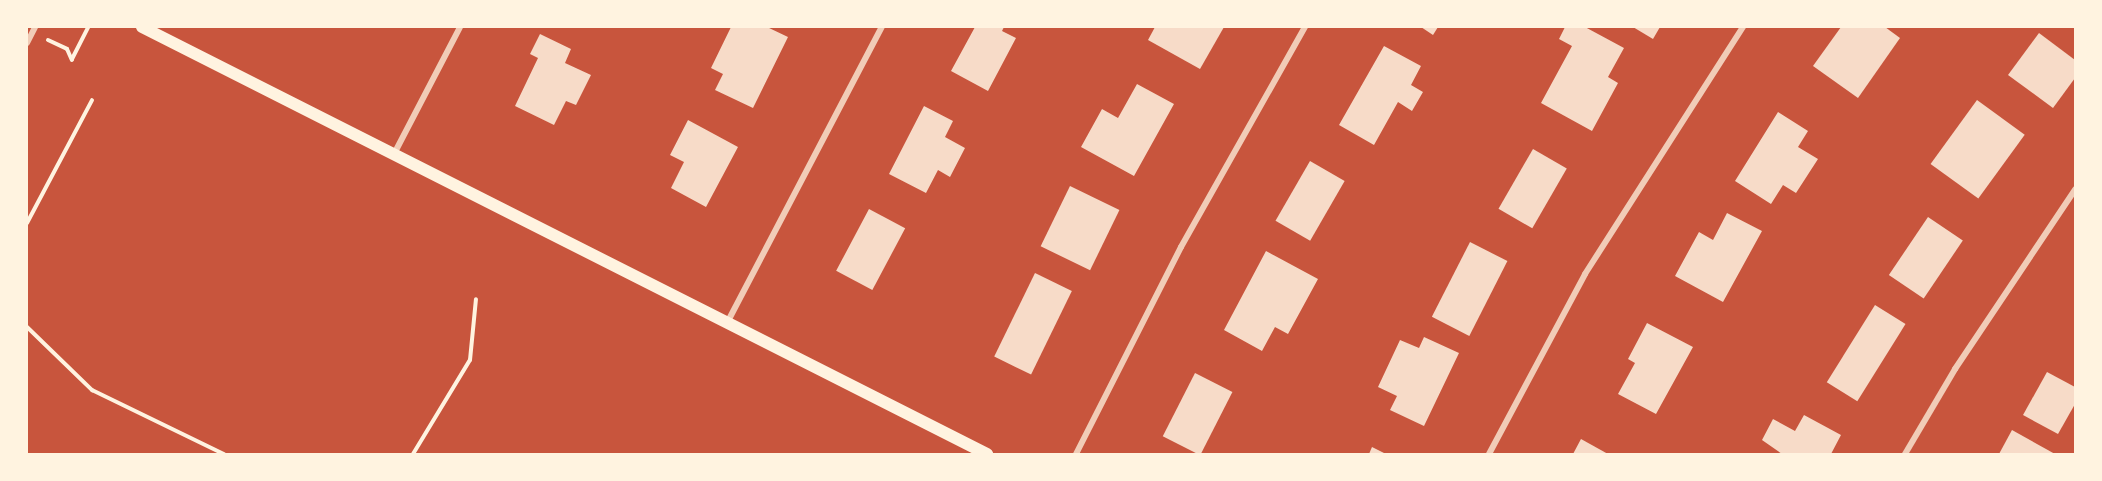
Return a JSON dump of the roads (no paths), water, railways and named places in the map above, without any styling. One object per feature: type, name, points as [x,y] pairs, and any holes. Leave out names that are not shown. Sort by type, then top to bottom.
[{"type":"main road","points":[[142,27],[987,454]]},
{"type":"street","points":[[394,154],[460,27]]},
{"type":"street","points":[[727,323],[882,27]]},
{"type":"street","points":[[1076,454],[1181,248],[1305,27]]},
{"type":"street","points":[[1489,454],[1585,274],[1743,27]]},
{"type":"street","points":[[27,43],[34,30]]},
{"type":"street","points":[[1905,454],[1955,369],[2075,190]]}]
